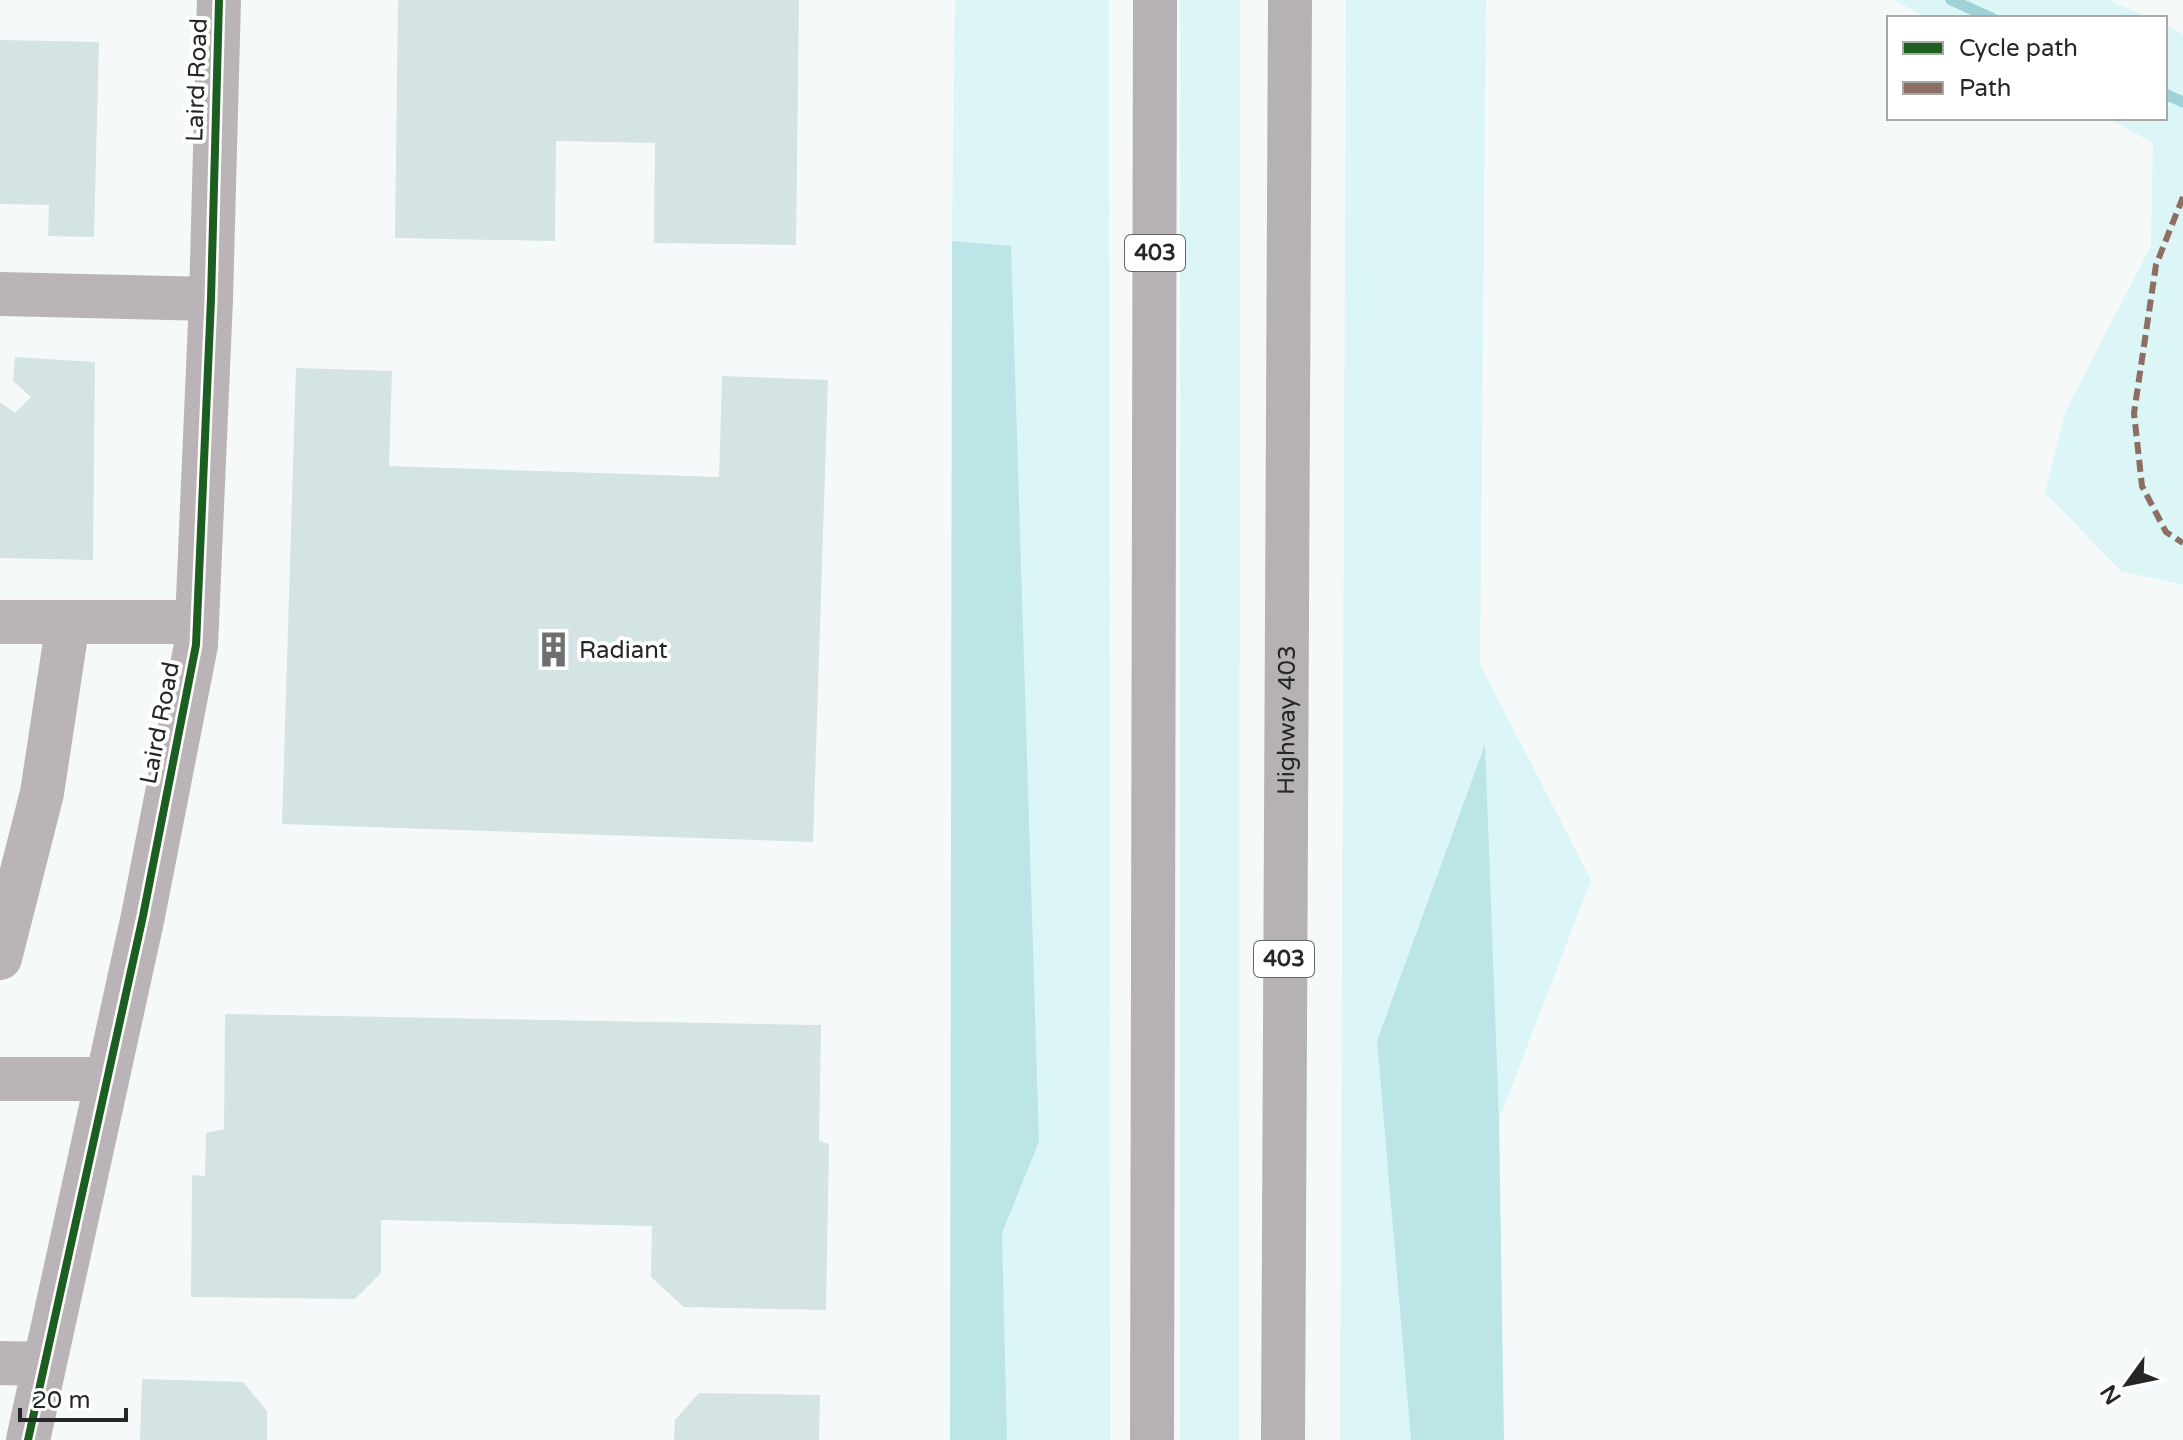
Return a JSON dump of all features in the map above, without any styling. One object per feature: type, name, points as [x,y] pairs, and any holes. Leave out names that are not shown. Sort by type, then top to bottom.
[{"type":"highway","name":"403","points":[[1152,1440],[1155,0]]},
{"type":"highway","name":"Highway 403","points":[[1283,1440],[1290,0]]},
{"type":"street","name":"Laird Road","points":[[28,1440],[146,901],[196,645],[211,299],[219,0]]},
{"type":"street","points":[[0,294],[211,299]]},
{"type":"street","points":[[0,622],[197,622]]},
{"type":"street","points":[[0,958],[42,793],[68,622]]},
{"type":"street","points":[[0,1079],[107,1079]]},
{"type":"street","points":[[0,1363],[44,1364]]},
{"type":"shaded area","points":[[955,0],[1109,0],[1110,1440],[1007,1440],[1006,1434],[1002,1233],[1039,1142],[952,241]]},
{"type":"shaded area","points":[[1180,0],[1240,0],[1239,1440],[1180,1440]]},
{"type":"shaded area","points":[[1346,0],[1486,0],[1480,664],[1591,880],[1499,1120],[1484,746],[1377,1041],[1411,1440],[1340,1440]]},
{"type":"shaded area","points":[[1894,0],[2109,0],[2145,16],[1923,16]]},
{"type":"shaded area","points":[[2167,26],[2183,34],[2183,585],[2121,571],[2045,493],[2066,410],[2151,246],[2153,143],[2112,120],[2167,120]]},
{"type":"shaded area","points":[[952,241],[1011,246],[1039,1142],[1002,1233],[1007,1440],[950,1440]]},
{"type":"shaded area","points":[[1485,744],[1499,1120],[1504,1440],[1411,1440],[1377,1041]]},
{"type":"building","points":[[398,0],[799,0],[796,245],[654,243],[655,143],[556,141],[555,241],[395,238]]},
{"type":"building","points":[[0,40],[99,42],[94,237],[48,236],[49,205],[0,204]]},
{"type":"building","points":[[15,357],[95,362],[93,560],[0,558],[0,402],[15,413],[31,397],[13,381]]},
{"type":"building","name":"Radiant","points":[[296,368],[392,371],[389,466],[719,477],[722,376],[828,380],[813,842],[282,824]]},
{"type":"building","points":[[225,1014],[821,1025],[819,1141],[829,1144],[826,1310],[684,1307],[651,1277],[652,1226],[381,1220],[381,1273],[355,1299],[191,1297],[192,1175],[205,1176],[206,1133],[224,1129]]},
{"type":"building","points":[[142,1379],[243,1382],[267,1411],[267,1440],[140,1440]]},
{"type":"building","points":[[699,1393],[820,1395],[819,1440],[674,1440],[675,1420]]},
{"type":"waterway","points":[[1951,0],[1987,16]]},
{"type":"waterway","points":[[2167,95],[2183,102]]},
{"type":"marked path","points":[[2183,197],[2156,265],[2134,413],[2142,486],[2166,532],[2183,543]]},
{"type":"cycle path","points":[[28,1440],[143,916],[196,645],[211,299],[219,0]]},
{"type":"place","name":"Radiant","points":[[553,650]]}]
